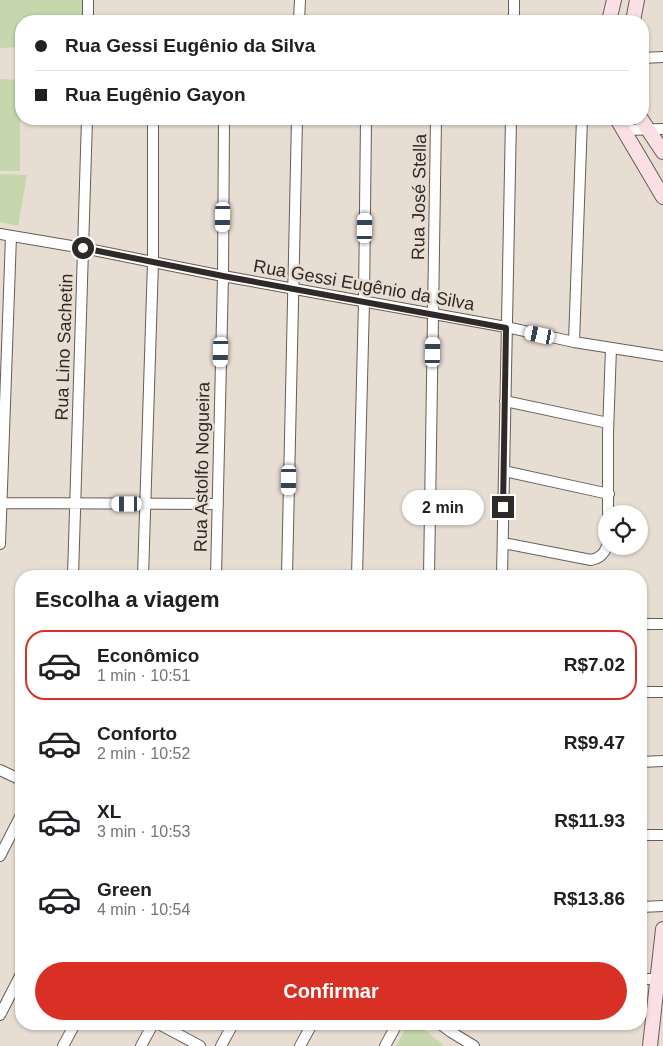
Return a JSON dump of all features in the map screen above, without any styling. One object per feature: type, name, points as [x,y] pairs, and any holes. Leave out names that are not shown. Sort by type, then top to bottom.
[{"type":"main road","points":[[610,15],[614,0]]},
{"type":"main road","points":[[634,15],[637,0]]},
{"type":"main road","points":[[621,125],[663,197]]},
{"type":"main road","points":[[645,125],[663,152]]},
{"type":"main road","points":[[650,1046],[663,929]]},
{"type":"street","points":[[88,0],[88,15]]},
{"type":"street","points":[[299,15],[300,0]]},
{"type":"street","points":[[514,0],[514,15]]},
{"type":"street","points":[[649,58],[663,57]]},
{"type":"street","name":"Rua Lino Sachetin","points":[[73,570],[87,125]]},
{"type":"street","points":[[143,570],[153,262],[153,125]]},
{"type":"street","name":"Rua Astolfo Nogueira","points":[[216,570],[223,276],[224,125]]},
{"type":"street","points":[[287,570],[297,125]]},
{"type":"street","points":[[357,570],[364,302],[366,125]]},
{"type":"street","name":"Rua José Stella","points":[[429,570],[436,125]]},
{"type":"street","points":[[502,570],[511,125]]},
{"type":"street","points":[[574,342],[582,125]]},
{"type":"street","points":[[647,125],[663,130]]},
{"type":"street","name":"Rua Gessi Eugênio da Silva","points":[[0,234],[83,248],[574,342],[663,356]]},
{"type":"street","points":[[0,544],[11,236]]},
{"type":"street","points":[[608,505],[608,423],[611,348]]},
{"type":"street","points":[[505,400],[608,423]]},
{"type":"street","points":[[504,471],[609,494]]},
{"type":"street","points":[[0,502],[218,504]]},
{"type":"street","points":[[503,543],[591,560],[602,555]]},
{"type":"street","points":[[647,624],[663,624]]},
{"type":"street","points":[[647,692],[663,692]]},
{"type":"street","points":[[647,762],[663,761]]},
{"type":"street","points":[[0,770],[15,777]]},
{"type":"street","points":[[0,856],[15,827]]},
{"type":"street","points":[[647,835],[663,835]]},
{"type":"street","points":[[647,907],[663,906]]},
{"type":"street","points":[[647,979],[657,979]]},
{"type":"street","points":[[0,1014],[15,985]]},
{"type":"street","points":[[63,1046],[72,1030]]},
{"type":"street","points":[[141,1046],[150,1030]]},
{"type":"street","points":[[170,1030],[200,1046]]},
{"type":"street","points":[[220,1046],[229,1030]]},
{"type":"street","points":[[300,1046],[309,1030]]},
{"type":"street","points":[[384,1046],[393,1030]]},
{"type":"street","points":[[448,1030],[474,1046]]},
{"type":"green space","points":[[0,0],[85,0],[84,15],[15,15],[15,47],[0,48]]},
{"type":"green space","points":[[0,79],[15,80],[15,125],[20,125],[20,171],[0,171]]},
{"type":"green space","points":[[0,174],[27,175],[18,226],[0,222]]},
{"type":"green space","points":[[405,1030],[425,1030],[444,1046],[396,1046]]},
{"type":"route","points":[[83,248],[506,328],[503,507]]}]
